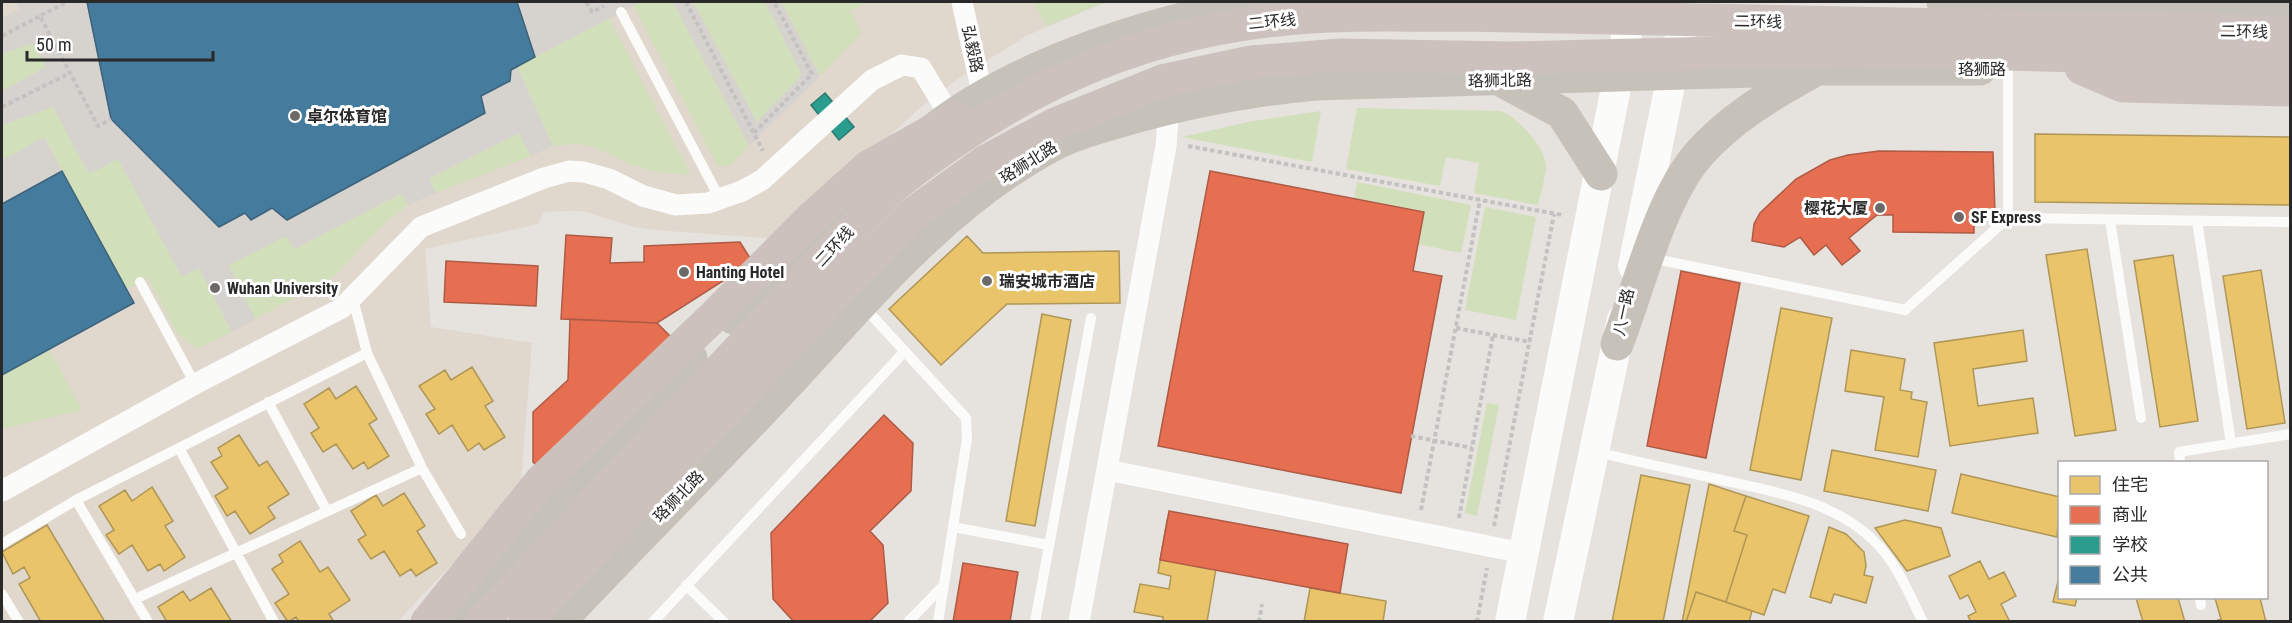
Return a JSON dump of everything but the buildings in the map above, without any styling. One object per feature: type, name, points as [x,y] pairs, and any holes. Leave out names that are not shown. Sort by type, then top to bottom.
[{"type":"highway","points":[[1463,15],[1508,2]]},
{"type":"highway","name":"二环线","points":[[482,621],[889,190],[943,147],[1004,108],[1127,51],[1190,33],[1287,19],[1463,15],[2290,32]]},
{"type":"highway","name":"二环线","points":[[525,621],[911,215],[956,180],[1021,140],[1162,81],[1251,62],[1340,56],[1510,58],[1845,50],[2290,61]]},
{"type":"highway","points":[[2082,68],[2123,86],[2290,90]]},
{"type":"highway","points":[[427,621],[540,482],[711,319],[810,219],[868,167],[1003,93],[1040,91]]},
{"type":"main road","points":[[444,621],[680,369],[927,134],[950,116],[983,97],[1075,55],[1146,29],[1194,15],[1272,2]]},
{"type":"main road","points":[[1510,621],[1601,174],[1633,2]]},
{"type":"main road","name":"八一路","points":[[1558,621],[1687,2]]},
{"type":"main road","points":[[1943,2],[2290,9]]},
{"type":"main road","name":"珞狮路","points":[[1673,75],[1818,69],[2008,68],[2290,73]]},
{"type":"main road","points":[[1617,344],[1666,211],[1697,155],[1715,137],[1765,98],[1818,69]]},
{"type":"main road","name":"珞狮北路","points":[[559,621],[791,380],[860,303],[925,238],[1023,163],[1051,146],[1086,131],[1169,108],[1253,90],[1316,84],[1673,75]]},
{"type":"main road","points":[[1499,80],[1543,100],[1562,113],[1601,174]]},
{"type":"main road","points":[[680,369],[746,425]]},
{"type":"street","name":"弘毅路","points":[[962,2],[983,97]]},
{"type":"street","points":[[2,491],[195,384],[331,314],[353,299],[407,239],[421,227],[556,174],[584,172],[609,179],[643,196],[675,205],[720,199],[753,186],[872,80],[902,65],[921,68],[950,116]]},
{"type":"street","points":[[1079,621],[1166,142],[1169,108]]},
{"type":"street","points":[[1107,470],[1523,553]]},
{"type":"lane","points":[[621,12],[720,199]]},
{"type":"lane","points":[[2008,68],[2008,218]]},
{"type":"lane","points":[[1648,258],[1905,310],[2008,218],[2290,222]]},
{"type":"lane","points":[[2109,220],[2141,418]]},
{"type":"lane","points":[[2197,221],[2231,443]]},
{"type":"lane","points":[[140,282],[195,384]]},
{"type":"lane","points":[[353,299],[367,354],[422,468],[461,534]]},
{"type":"lane","points":[[860,303],[966,418],[968,439],[938,621]]},
{"type":"lane","points":[[1035,621],[1091,318]]},
{"type":"lane","points":[[653,621],[905,351]]},
{"type":"lane","points":[[2,544],[76,500],[367,354]]},
{"type":"lane","points":[[268,402],[327,511]]},
{"type":"lane","points":[[2180,461],[2179,452],[2290,434]]},
{"type":"lane","points":[[179,448],[274,621]]},
{"type":"lane","points":[[1594,452],[1784,494],[1826,509],[1856,526],[1881,548],[1900,575],[1923,621]]},
{"type":"lane","points":[[135,599],[422,468]]},
{"type":"lane","points":[[76,500],[148,621]]},
{"type":"lane","points":[[953,527],[1049,545]]},
{"type":"lane","points":[[686,585],[724,621]]},
{"type":"lane","points":[[908,621],[944,586]]},
{"type":"lane","points":[[2,594],[19,621]]},
{"type":"path","points":[[2,36],[63,4],[62,2]]},
{"type":"path","points":[[586,2],[592,12],[612,2]]},
{"type":"path","points":[[686,2],[773,170]]},
{"type":"path","points":[[753,133],[812,74],[774,2]]},
{"type":"path","points":[[40,16],[98,126],[111,119]]},
{"type":"path","points":[[2,107],[70,72]]},
{"type":"path","points":[[1166,142],[1562,215]]},
{"type":"path","points":[[1417,532],[1480,200]]},
{"type":"path","points":[[1478,621],[1490,546],[1554,214]]},
{"type":"path","points":[[1456,328],[1530,342]]},
{"type":"path","points":[[1455,539],[1493,335]]},
{"type":"path","points":[[1411,436],[1472,448]]},
{"type":"path","points":[[1259,621],[1262,604]]},
{"type":"shaded area","name":"Wuhan University","points":[[2,2],[1106,2],[1026,36],[962,76],[921,107],[777,239],[655,230],[634,227],[583,211],[567,211],[544,212],[538,224],[425,249],[431,327],[532,343],[520,492],[397,622],[2,621]]},
{"type":"shaded area","points":[[15,2],[87,2],[111,119],[219,227],[245,213],[251,220],[272,208],[287,220],[484,113],[481,96],[509,81],[511,70],[517,67],[553,146],[531,156],[519,133],[429,178],[436,193],[408,205],[402,193],[294,249],[286,236],[229,265],[255,319],[232,332],[199,268],[182,277],[118,159],[89,174],[53,107],[2,125],[2,91],[46,67],[33,43],[2,54],[2,18],[19,9]]},
{"type":"shaded area","points":[[517,2],[640,2],[535,57]]},
{"type":"shaded area","points":[[673,2],[693,2],[757,122],[802,75],[765,2],[781,2],[820,76],[749,146]]},
{"type":"shaded area","points":[[44,137],[62,171],[2,204],[2,160]]},
{"type":"green space","points":[[640,2],[673,2],[749,146],[728,167],[717,165],[633,5]]},
{"type":"green space","points":[[693,2],[765,2],[802,75],[757,122]]},
{"type":"green space","points":[[781,2],[867,2],[851,11],[862,33],[820,76]]},
{"type":"green space","points":[[1034,2],[1106,2],[1046,26]]},
{"type":"green space","points":[[609,18],[691,175],[656,172],[629,164],[594,147],[577,144],[553,146],[517,67]]},
{"type":"green space","points":[[33,43],[46,67],[2,91],[2,54]]},
{"type":"green space","points":[[53,107],[89,173],[118,158],[182,276],[199,267],[232,332],[196,349],[177,333],[148,278],[126,290],[45,138],[2,160],[2,125]]},
{"type":"green space","points":[[1357,108],[1499,111],[1506,114],[1529,133],[1545,160],[1546,167],[1538,205],[1474,193],[1479,163],[1446,157],[1440,186],[1346,169]]},
{"type":"green space","points":[[1321,111],[1312,162],[1182,137],[1253,121]]},
{"type":"green space","points":[[519,133],[531,156],[436,193],[429,179]]},
{"type":"green space","points":[[1357,182],[1471,205],[1461,253],[1418,244],[1424,212],[1354,199]]},
{"type":"green space","points":[[402,193],[408,205],[387,221],[332,278],[255,319],[228,265],[286,235],[295,249]]},
{"type":"green space","points":[[1485,207],[1536,217],[1516,320],[1465,310]]},
{"type":"green space","points":[[49,349],[82,410],[2,429],[2,375]]},
{"type":"green space","points":[[1487,403],[1499,405],[1477,516],[1465,513]]},
{"type":"place","name":"卓尔体育馆","points":[[295,116]]},
{"type":"place","name":"樱花大厦","points":[[1880,208]]},
{"type":"place","name":"SF Express","points":[[1959,217]]},
{"type":"place","name":"Hanting Hotel","points":[[684,272]]},
{"type":"place","name":"瑞安城市酒店","points":[[987,281]]},
{"type":"place","name":"Wuhan University","points":[[215,288]]}]
